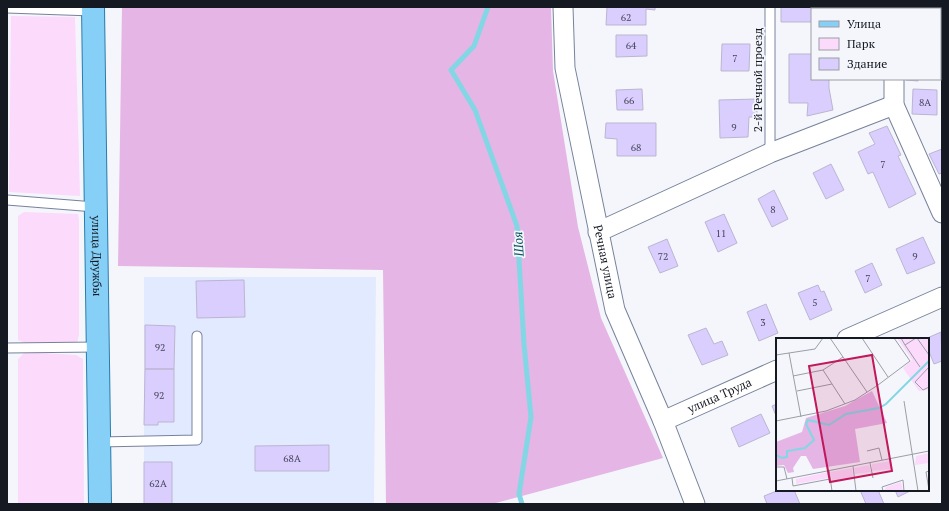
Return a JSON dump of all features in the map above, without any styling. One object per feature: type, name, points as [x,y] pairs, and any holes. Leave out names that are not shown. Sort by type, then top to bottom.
[{"type":"main road","name":"улица Дружбы","points":[[93,9],[94,207],[100,504]]},
{"type":"street","name":"Речная улица","points":[[563,7],[565,68],[615,310],[663,421],[695,504]]},
{"type":"street","points":[[894,80],[894,105],[942,213]]},
{"type":"street","points":[[598,232],[770,153],[894,105]]},
{"type":"street","points":[[849,338],[942,296]]},
{"type":"street","name":"улица Труда","points":[[663,421],[776,370]]},
{"type":"lane","name":"2-й Речной проезд","points":[[770,7],[770,153]]},
{"type":"lane","points":[[7,8],[93,9]]},
{"type":"lane","points":[[7,200],[94,207]]},
{"type":"lane","points":[[99,442],[197,440],[197,336]]},
{"type":"lane","points":[[7,348],[97,347]]},
{"type":"shaded area","points":[[122,7],[551,7],[553,71],[578,227],[601,318],[663,458],[492,504],[386,504],[383,270],[118,266]]},
{"type":"shaded area","points":[[144,277],[376,277],[374,504],[144,504]]},
{"type":"green space","points":[[11,16],[75,17],[80,196],[9,192]]},
{"type":"green space","points":[[24,212],[78,214],[79,335],[77,343],[28,344],[18,340],[18,216]]},
{"type":"green space","points":[[25,352],[76,355],[83,359],[84,504],[18,504],[18,359]]},
{"type":"building","points":[[607,7],[655,7],[655,10],[646,9],[646,25],[606,25]]},
{"type":"building","points":[[781,7],[814,7],[811,8],[811,22],[781,22]]},
{"type":"building","points":[[910,7],[939,7],[939,8]]},
{"type":"building","points":[[616,35],[647,35],[647,56],[616,57]]},
{"type":"building","points":[[722,44],[750,44],[749,71],[721,71]]},
{"type":"building","points":[[789,54],[811,54],[811,80],[829,80],[833,110],[807,116],[808,103],[789,103]]},
{"type":"building","points":[[642,89],[643,110],[617,110],[616,90]]},
{"type":"building","points":[[913,89],[937,90],[937,115],[912,114]]},
{"type":"building","points":[[757,99],[757,117],[749,117],[748,137],[720,138],[719,100]]},
{"type":"building","points":[[606,123],[656,123],[656,156],[617,156],[617,139],[605,138]]},
{"type":"building","points":[[887,126],[901,155],[898,156],[916,194],[889,208],[873,172],[868,174],[858,152],[875,144],[869,133]]},
{"type":"building","points":[[942,149],[942,173],[939,174],[929,154]]},
{"type":"building","points":[[831,164],[844,190],[826,199],[813,173]]},
{"type":"building","points":[[774,190],[788,219],[772,227],[758,199]]},
{"type":"building","points":[[724,214],[737,243],[718,252],[705,222]]},
{"type":"building","points":[[923,237],[935,263],[907,274],[896,249]]},
{"type":"building","points":[[667,239],[678,266],[660,273],[648,247]]},
{"type":"building","points":[[872,263],[882,285],[865,293],[855,271]]},
{"type":"building","points":[[244,280],[245,317],[197,318],[196,281]]},
{"type":"building","points":[[818,285],[821,292],[824,291],[832,310],[810,320],[798,293]]},
{"type":"building","points":[[766,304],[778,333],[759,341],[747,312]]},
{"type":"building","points":[[145,325],[175,326],[174,369],[145,369]]},
{"type":"building","points":[[706,328],[714,344],[722,341],[728,355],[702,365],[688,335]]},
{"type":"building","points":[[941,332],[942,361],[934,364],[929,352],[929,338],[927,338]]},
{"type":"building","points":[[145,369],[174,369],[174,422],[158,422],[158,425],[144,425]]},
{"type":"building","points":[[776,404],[776,416],[772,406]]},
{"type":"building","points":[[761,414],[770,433],[739,447],[731,428]]},
{"type":"building","points":[[329,445],[329,471],[255,471],[255,446]]},
{"type":"building","points":[[144,462],[172,462],[172,504],[144,504]]},
{"type":"building","points":[[776,491],[794,491],[800,504],[767,504],[764,496]]},
{"type":"building","points":[[860,491],[878,491],[884,504],[866,504]]},
{"type":"building","points":[[895,491],[910,491],[898,497]]},
{"type":"waterway","name":"Шоя","points":[[488,7],[474,46],[451,70],[475,110],[517,226],[524,344],[531,417],[519,494],[522,504]]}]
